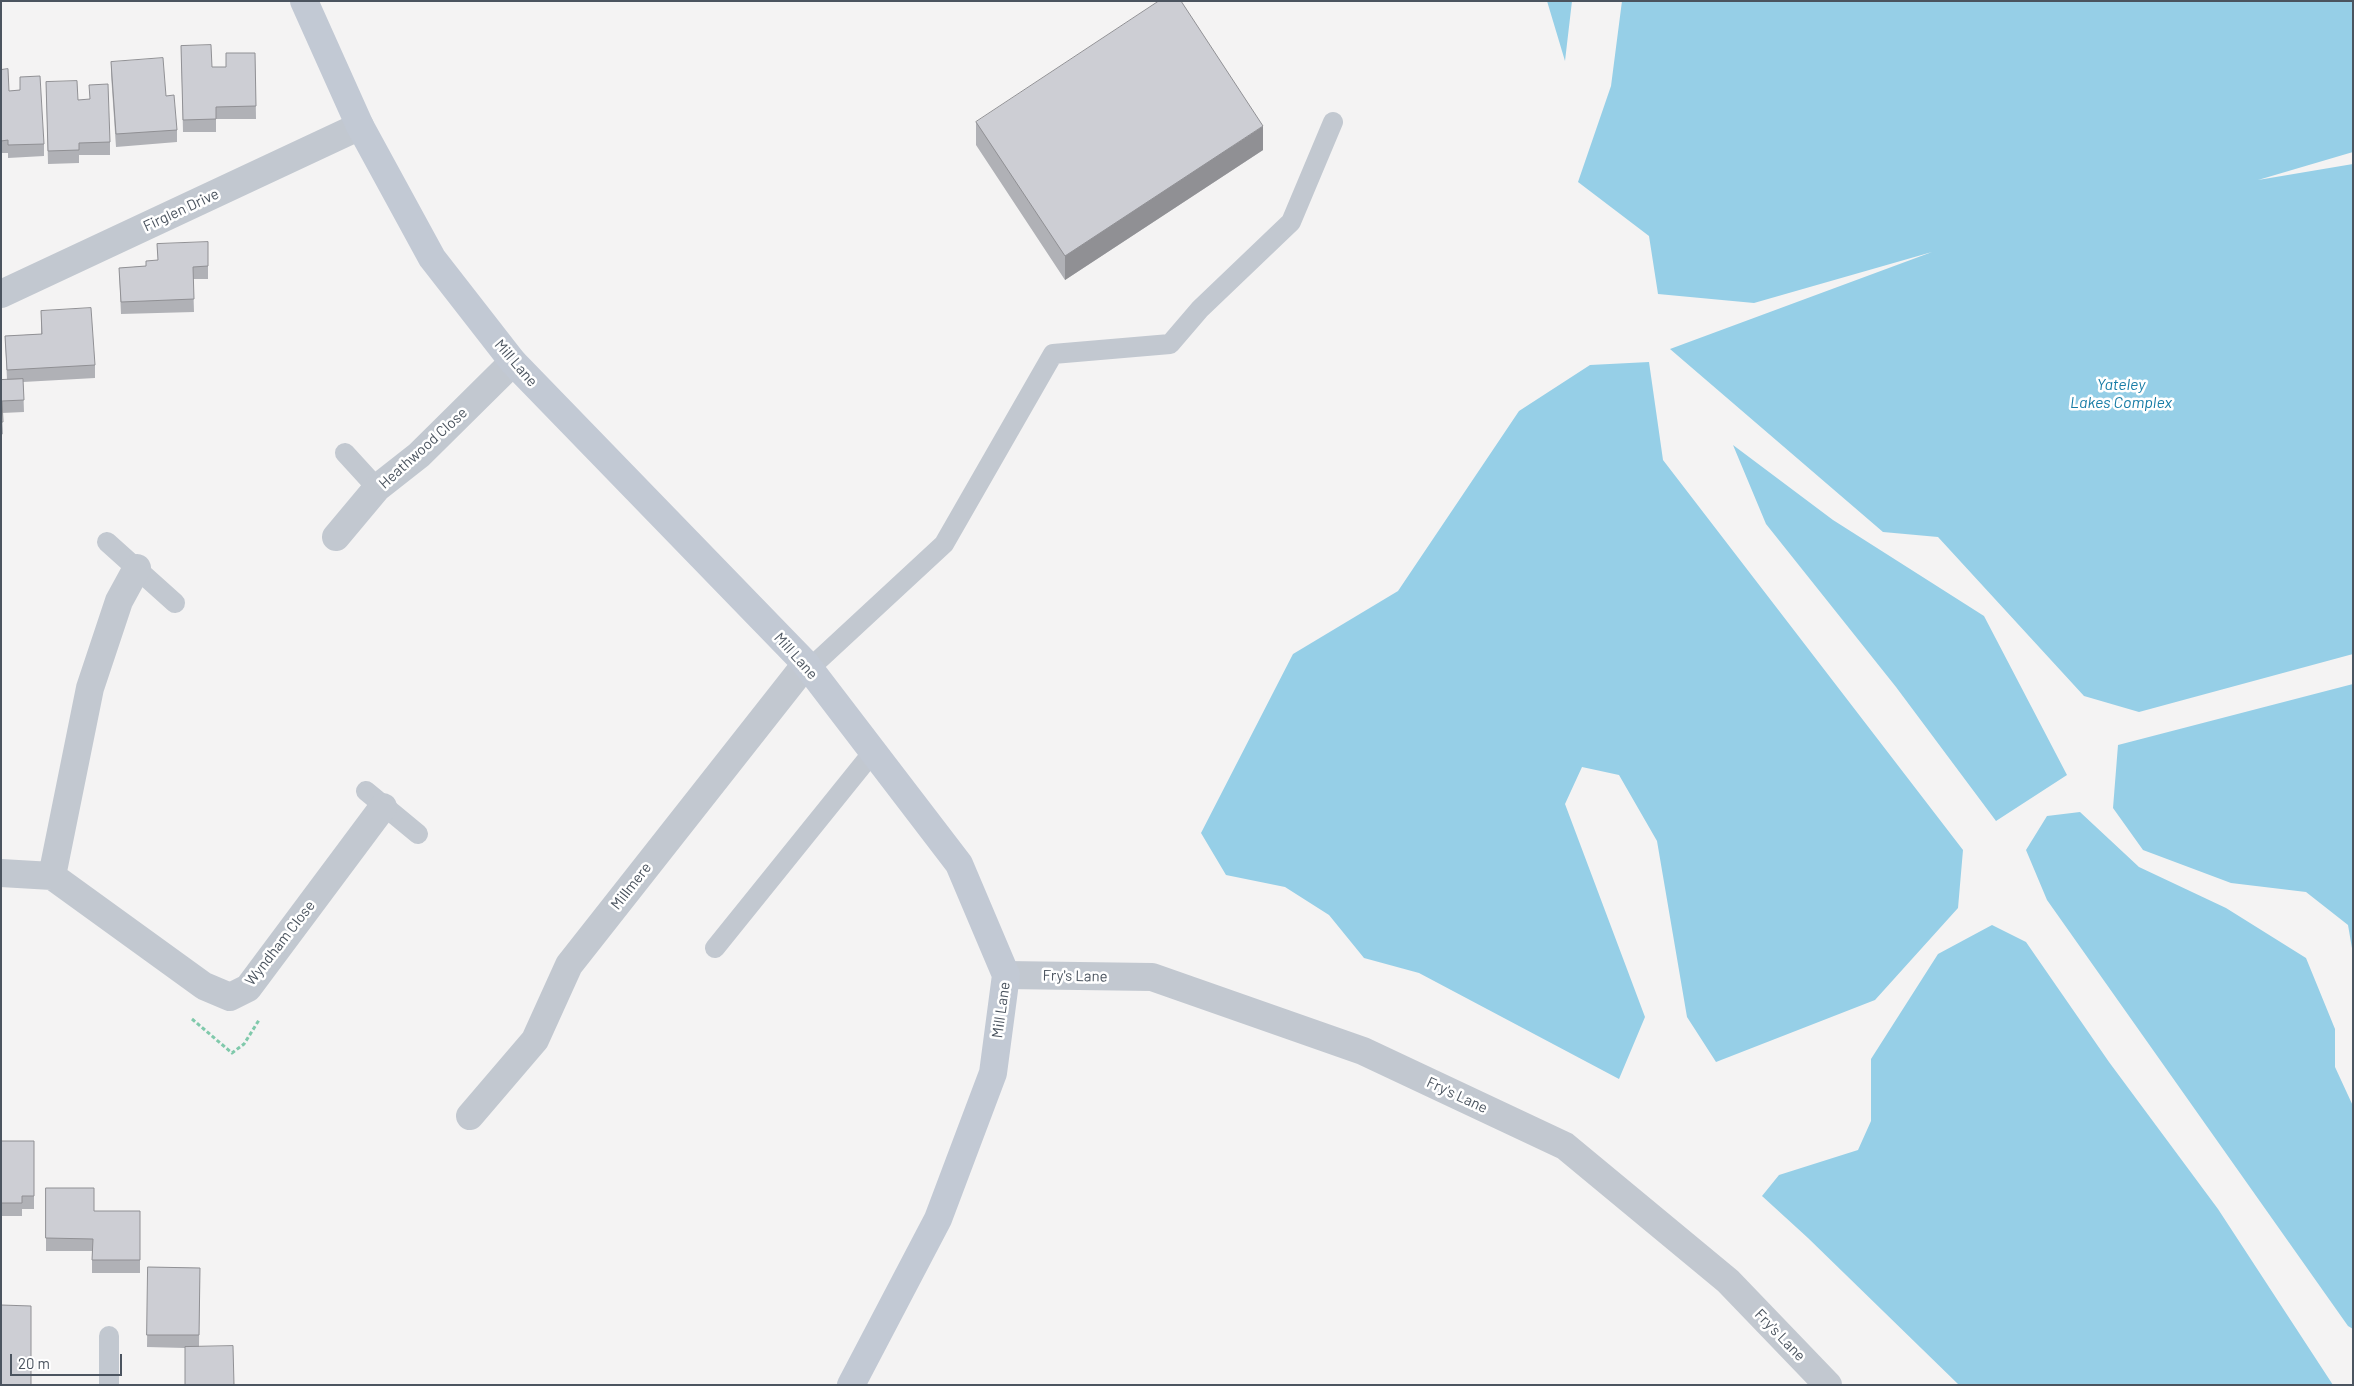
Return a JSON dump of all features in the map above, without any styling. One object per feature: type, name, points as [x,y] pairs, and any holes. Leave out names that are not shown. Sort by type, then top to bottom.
[{"type":"street","name":"Mill Lane","points":[[304,1],[360,126],[432,258],[513,362],[808,666],[959,864],[1006,975],[992,1073],[941,1210],[851,1385]]},
{"type":"street","name":"Firglen Drive","points":[[1,294],[360,126]]},
{"type":"street","name":"Heathwood Close","points":[[336,537],[377,488],[419,455],[513,362]]},
{"type":"street","points":[[1,873],[52,876],[90,688],[119,601],[137,568]]},
{"type":"street","name":"Millmere","points":[[470,1116],[534,1040],[569,965],[808,666]]},
{"type":"street","name":"Wyndham Close","points":[[52,876],[204,986],[230,997],[248,988],[374,799]]},
{"type":"street","name":"Fry's Lane","points":[[1006,975],[1152,977],[1363,1051],[1565,1146],[1728,1281],[1828,1385]]},
{"type":"lane","points":[[808,666],[944,544],[1053,354],[1170,344],[1200,309],[1291,222],[1333,122]]},
{"type":"lane","points":[[345,453],[377,488]]},
{"type":"lane","points":[[107,542],[175,603]]},
{"type":"lane","points":[[715,948],[873,752]]},
{"type":"lane","points":[[374,799],[418,834]]},
{"type":"lane","points":[[109,1336],[109,1385]]},
{"type":"path","points":[[189,1016],[232,1053],[244,1044],[266,1012]]},
{"type":"water","points":[[1547,1],[1572,1],[1565,61]]},
{"type":"water","name":"Yateley Lakes Complex","points":[[1622,1],[2353,1],[2353,152],[2258,180],[2353,164],[2353,654],[2139,712],[2084,696],[1938,537],[1883,532],[1670,349],[1932,252],[1754,303],[1658,294],[1649,236],[1578,182],[1611,86]]},
{"type":"water","points":[[1649,362],[1663,460],[1963,850],[1958,908],[1875,1000],[1716,1062],[1687,1017],[1657,841],[1619,775],[1582,767],[1565,804],[1645,1017],[1619,1079],[1419,973],[1364,958],[1329,915],[1285,887],[1226,875],[1201,833],[1293,654],[1398,591],[1519,411],[1590,365]]},
{"type":"water","points":[[1733,445],[1833,520],[1984,616],[2067,775],[1996,821],[1896,687],[1766,524]]},
{"type":"water","points":[[2353,684],[2353,954],[2348,925],[2306,892],[2231,883],[2143,850],[2113,808],[2118,745]]},
{"type":"water","points":[[2080,812],[2139,867],[2226,908],[2306,958],[2335,1029],[2335,1067],[2353,1106],[2353,1329],[2348,1326],[2047,900],[2026,850],[2047,816]]},
{"type":"water","points":[[1992,925],[2026,942],[2109,1062],[2218,1209],[2333,1385],[1959,1385],[1808,1238],[1762,1196],[1779,1175],[1858,1150],[1871,1121],[1871,1059],[1938,954]]},
{"type":"building","points":[[1159,1],[1181,1],[1263,126],[1065,256],[976,122]]},
{"type":"building","points":[[211,45],[212,67],[226,67],[226,53],[255,53],[256,106],[216,107],[216,119],[183,120],[181,46]]},
{"type":"building","points":[[163,58],[166,96],[174,95],[177,130],[116,134],[111,62]]},
{"type":"building","points":[[8,69],[9,91],[20,90],[20,77],[40,76],[44,144],[8,145],[8,140],[1,141],[1,70]]},
{"type":"building","points":[[77,81],[78,100],[90,99],[89,85],[108,84],[110,142],[79,143],[79,150],[48,151],[46,82]]},
{"type":"building","points":[[208,242],[208,266],[193,267],[194,299],[121,302],[119,268],[146,266],[146,261],[158,260],[157,244]]},
{"type":"building","points":[[91,308],[95,365],[7,370],[5,336],[42,334],[41,311]]},
{"type":"building","points":[[23,379],[24,400],[2,401],[3,422],[1,422],[1,380]]},
{"type":"building","points":[[1,1141],[34,1141],[34,1196],[22,1196],[22,1203],[1,1203]]},
{"type":"building","points":[[46,1188],[94,1188],[94,1211],[140,1211],[140,1260],[92,1260],[93,1239],[46,1238]]},
{"type":"building","points":[[148,1267],[200,1268],[199,1335],[147,1335]]},
{"type":"building","points":[[1,1305],[31,1306],[31,1385],[1,1385]]},
{"type":"building","points":[[233,1346],[234,1385],[185,1385],[185,1347]]}]
